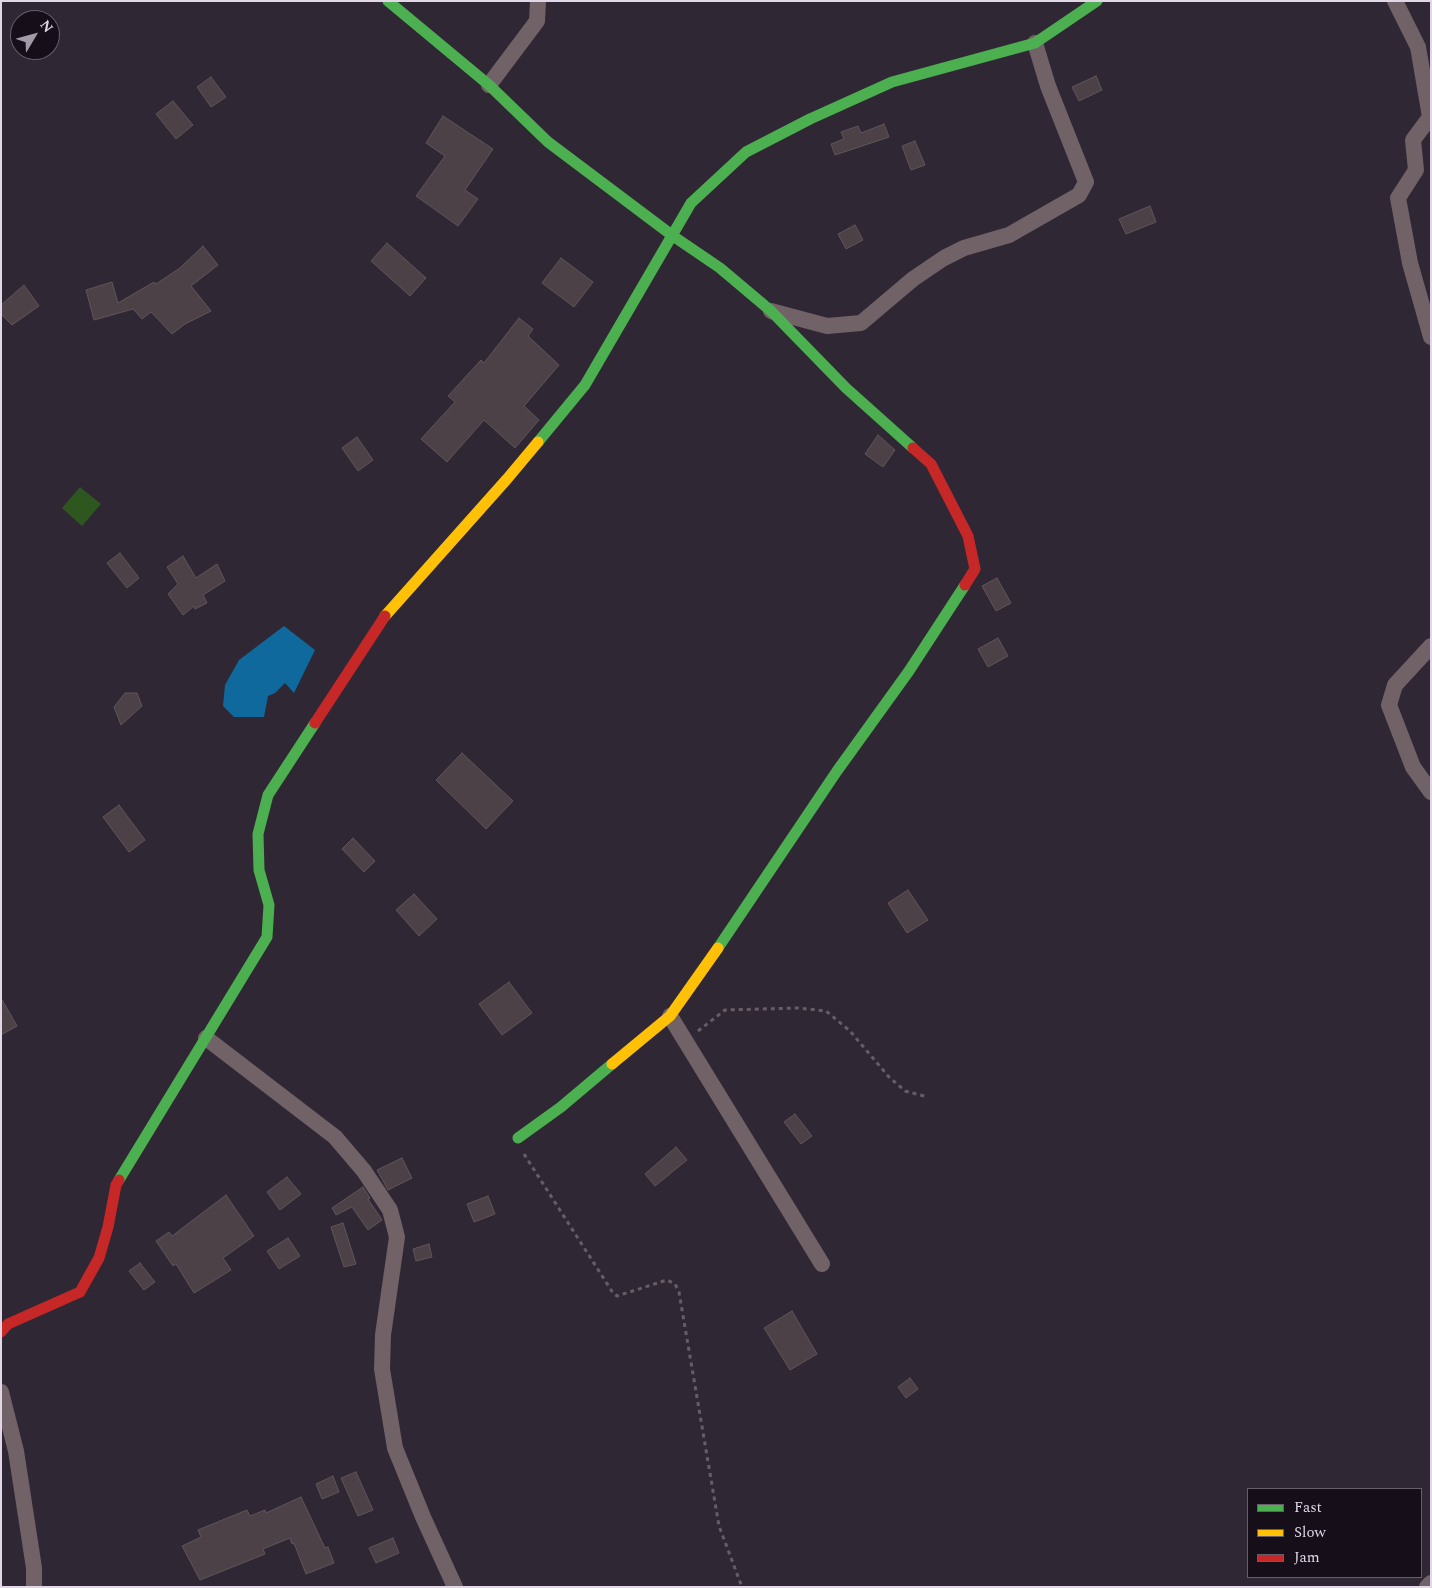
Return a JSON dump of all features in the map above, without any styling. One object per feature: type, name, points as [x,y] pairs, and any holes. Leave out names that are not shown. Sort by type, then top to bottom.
[{"type":"street","points":[[388,1],[489,85],[548,142],[673,236],[720,268],[771,311],[846,388],[931,464],[968,536],[975,569],[909,671],[837,771],[751,900],[670,1016],[561,1107],[518,1138]]},
{"type":"street","points":[[489,85],[537,21],[538,1]]},
{"type":"street","points":[[1,1332],[8,1324],[80,1292],[99,1258],[108,1228],[116,1185],[267,937],[269,906],[259,870],[258,834],[268,795],[385,615],[507,479],[585,384],[691,203],[746,152],[810,119],[892,82],[1035,43],[1097,1]]},
{"type":"street","points":[[1395,1],[1418,47],[1430,116],[1413,140],[1416,170],[1398,198],[1410,263],[1431,337]]},
{"type":"street","points":[[771,311],[827,326],[861,323],[913,279],[944,258],[964,248],[1009,234],[1079,195],[1086,182],[1048,86],[1035,43]]},
{"type":"street","points":[[1431,646],[1395,685],[1389,705],[1413,767],[1431,792]]},
{"type":"street","points":[[670,1016],[822,1264]]},
{"type":"street","points":[[206,1038],[335,1137],[364,1171],[390,1210],[397,1237],[383,1335],[382,1368],[395,1448],[423,1517],[455,1587]]},
{"type":"street","points":[[1,1392],[16,1451],[34,1568],[34,1587]]},
{"type":"street","points":[[1427,1587],[1431,1583]]},
{"type":"path","points":[[685,1040],[725,1010],[798,1008],[826,1011],[850,1031],[889,1077],[905,1090],[928,1098]]},
{"type":"path","points":[[518,1138],[517,1144],[613,1293],[618,1296],[667,1280],[675,1284],[679,1292],[719,1526],[742,1587]]},
{"type":"green space","points":[[80,487],[101,504],[82,526],[62,508]]},
{"type":"water","points":[[284,626],[315,650],[294,693],[285,683],[275,693],[268,696],[264,717],[234,717],[223,706],[225,685],[239,660]]},
{"type":"building","points":[[1096,76],[1102,90],[1079,101],[1072,87]]},
{"type":"building","points":[[211,77],[226,97],[211,107],[197,87]]},
{"type":"building","points":[[173,101],[193,125],[176,139],[156,114]]},
{"type":"building","points":[[443,116],[493,149],[465,190],[478,199],[458,226],[416,196],[445,156],[426,143]]},
{"type":"building","points":[[884,124],[889,137],[835,155],[831,144],[844,139],[841,132],[858,126],[861,133]]},
{"type":"building","points":[[915,141],[925,165],[911,170],[902,146]]},
{"type":"building","points":[[1150,206],[1156,222],[1126,234],[1119,219]]},
{"type":"building","points":[[855,225],[863,240],[846,249],[838,234]]},
{"type":"building","points":[[387,243],[426,278],[410,296],[371,261]]},
{"type":"building","points":[[203,246],[218,265],[191,286],[211,311],[185,324],[172,334],[151,312],[142,319],[133,309],[94,320],[86,290],[112,282],[118,303],[154,282],[156,284],[180,268]]},
{"type":"building","points":[[561,258],[593,282],[574,307],[542,283]]},
{"type":"building","points":[[24,285],[39,306],[12,325],[1,314],[1,305]]},
{"type":"building","points":[[519,318],[533,329],[528,336],[559,365],[524,406],[539,420],[515,448],[484,420],[447,462],[421,439],[455,402],[448,396],[481,360],[484,363]]},
{"type":"building","points":[[878,435],[895,450],[883,467],[865,454]]},
{"type":"building","points":[[357,437],[373,460],[358,471],[342,448]]},
{"type":"building","points":[[120,553],[139,578],[127,588],[107,563]]},
{"type":"building","points":[[183,556],[196,578],[217,564],[225,581],[203,595],[207,603],[195,609],[194,606],[183,615],[168,594],[178,584],[167,567]]},
{"type":"building","points":[[997,578],[1011,603],[996,611],[982,586]]},
{"type":"building","points":[[998,638],[1008,656],[988,667],[978,649]]},
{"type":"building","points":[[125,693],[137,693],[142,706],[121,725],[114,707]]},
{"type":"building","points":[[462,753],[513,801],[486,829],[436,780]]},
{"type":"building","points":[[119,805],[145,840],[129,852],[103,817]]},
{"type":"building","points":[[353,838],[375,861],[364,872],[342,849]]},
{"type":"building","points":[[908,890],[928,920],[907,933],[888,903]]},
{"type":"building","points":[[414,894],[437,919],[419,936],[396,910]]},
{"type":"building","points":[[509,982],[532,1013],[502,1035],[479,1004]]},
{"type":"building","points":[[1,998],[17,1026],[1,1035]]},
{"type":"building","points":[[795,1114],[812,1136],[801,1144],[784,1122]]},
{"type":"building","points":[[676,1147],[687,1160],[655,1186],[645,1174]]},
{"type":"building","points":[[402,1158],[412,1178],[388,1190],[377,1170]]},
{"type":"building","points":[[287,1177],[301,1194],[280,1210],[267,1192]]},
{"type":"building","points":[[363,1187],[370,1198],[368,1199],[382,1220],[368,1230],[352,1207],[336,1215],[332,1208]]},
{"type":"building","points":[[226,1195],[254,1236],[223,1258],[231,1270],[194,1293],[176,1264],[173,1266],[156,1241],[169,1232],[172,1236]]},
{"type":"building","points":[[488,1196],[495,1214],[474,1222],[467,1204]]},
{"type":"building","points":[[343,1223],[356,1264],[344,1267],[331,1227]]},
{"type":"building","points":[[288,1238],[300,1256],[279,1269],[267,1251]]},
{"type":"building","points":[[429,1244],[432,1257],[416,1261],[413,1249]]},
{"type":"building","points":[[140,1263],[155,1282],[144,1290],[129,1271]]},
{"type":"building","points":[[792,1311],[817,1354],[790,1370],[764,1328]]},
{"type":"building","points":[[910,1378],[918,1389],[906,1398],[898,1387]]},
{"type":"building","points":[[356,1472],[373,1510],[358,1516],[341,1478]]},
{"type":"building","points":[[333,1476],[339,1492],[322,1499],[316,1484]]},
{"type":"building","points":[[301,1497],[325,1548],[328,1547],[334,1563],[306,1574],[294,1543],[292,1544],[290,1538],[263,1549],[265,1554],[200,1580],[182,1546],[201,1537],[198,1530],[247,1510],[250,1516],[265,1510],[266,1513]]},
{"type":"building","points":[[393,1538],[399,1553],[376,1563],[369,1548]]},
{"type":"traffic: fast","points":[[388,1],[489,85],[548,142],[673,236],[720,268],[771,311],[846,388],[913,448]]},
{"type":"traffic: fast","points":[[538,442],[585,385],[691,203],[746,152],[810,119],[892,82],[1035,43],[1097,1]]},
{"type":"traffic: fast","points":[[718,948],[837,771],[909,671],[965,585]]},
{"type":"traffic: fast","points":[[119,1180],[267,937],[269,905],[259,870],[258,834],[268,795],[315,723]]},
{"type":"traffic: fast","points":[[518,1138],[561,1107],[612,1064]]},
{"type":"traffic: slow","points":[[385,616],[538,442]]},
{"type":"traffic: slow","points":[[612,1064],[670,1016],[718,948]]},
{"type":"traffic: jam","points":[[913,448],[931,464],[968,536],[975,569],[965,585]]},
{"type":"traffic: jam","points":[[315,723],[385,616]]},
{"type":"traffic: jam","points":[[1,1332],[8,1324],[80,1292],[99,1258],[108,1227],[116,1185],[119,1180]]}]
